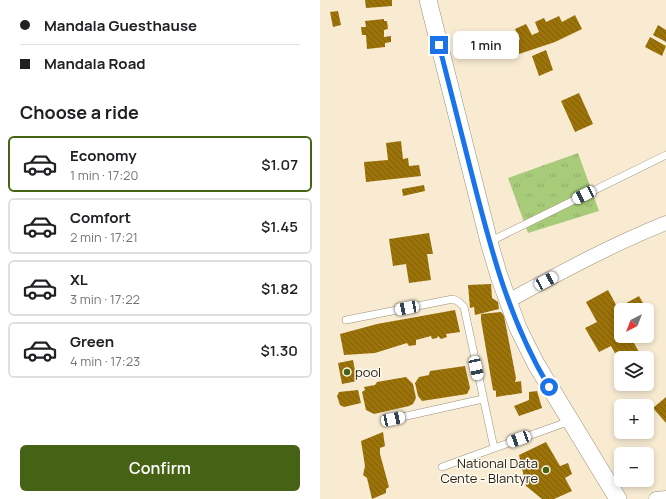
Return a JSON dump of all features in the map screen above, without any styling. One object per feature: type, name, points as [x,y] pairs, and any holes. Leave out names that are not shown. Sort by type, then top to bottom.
[{"type":"street","points":[[428,0],[489,242],[518,328],[536,364],[618,499]]},
{"type":"street","points":[[508,301],[624,241],[666,223]]},
{"type":"street","points":[[656,499],[666,498]]},
{"type":"lane","points":[[489,242],[666,156]]},
{"type":"lane","points":[[346,320],[453,299],[459,302],[464,307],[494,448]]},
{"type":"lane","points":[[393,419],[483,399]]},
{"type":"lane","points":[[442,467],[570,421]]},
{"type":"green space","points":[[578,153],[599,211],[528,233],[508,178]]},
{"type":"building","points":[[365,0],[392,0],[392,6],[366,8]]},
{"type":"building","points":[[338,11],[341,25],[333,27],[330,12]]},
{"type":"building","points":[[575,15],[582,29],[555,42],[516,55],[513,44],[520,39],[515,29],[526,24],[532,35],[539,32],[535,22],[544,18],[546,22],[559,16],[562,22]]},
{"type":"building","points":[[384,19],[384,21],[387,21],[388,29],[384,30],[384,37],[391,36],[391,42],[385,43],[385,47],[367,49],[366,35],[362,35],[361,27],[366,27],[365,21]]},
{"type":"building","points":[[658,25],[666,30],[666,42],[653,35]]},
{"type":"building","points":[[650,37],[666,46],[662,56],[645,47]]},
{"type":"building","points":[[546,50],[553,70],[539,76],[532,56]]},
{"type":"building","points":[[579,93],[593,124],[575,132],[561,101]]},
{"type":"building","points":[[401,141],[403,159],[408,158],[409,166],[419,165],[421,176],[366,182],[364,162],[388,160],[386,143]]},
{"type":"building","points":[[424,185],[425,191],[403,196],[402,189]]},
{"type":"building","points":[[429,233],[433,254],[427,254],[431,280],[409,283],[406,264],[393,266],[389,239]]},
{"type":"building","points":[[491,284],[492,298],[498,302],[499,309],[475,315],[474,307],[470,308],[468,285]]},
{"type":"building","points":[[608,290],[615,303],[614,343],[634,343],[638,351],[614,351],[611,346],[599,352],[585,328],[597,322],[586,302]]},
{"type":"building","points":[[639,296],[643,303],[626,303]]},
{"type":"building","points":[[455,310],[460,332],[446,334],[447,337],[441,339],[438,336],[437,338],[432,339],[431,336],[416,340],[416,345],[409,346],[407,343],[375,353],[344,355],[340,334],[377,324]]},
{"type":"building","points":[[501,312],[504,316],[516,378],[515,382],[521,381],[522,393],[496,397],[496,391],[493,390],[481,314]]},
{"type":"building","name":"pool","points":[[353,360],[357,381],[342,384],[338,363]]},
{"type":"building","points":[[465,366],[470,388],[467,394],[422,401],[418,396],[415,383],[419,377],[429,375],[430,371]]},
{"type":"building","points":[[406,377],[413,384],[416,398],[413,404],[374,414],[366,410],[362,392],[365,390],[364,387],[375,385],[377,382]]},
{"type":"building","points":[[358,390],[361,403],[344,407],[340,405],[337,396],[339,392]]},
{"type":"building","points":[[537,391],[542,408],[519,416],[514,406],[529,400],[529,392]]},
{"type":"building","points":[[666,397],[666,423],[654,409],[654,407]]},
{"type":"building","points":[[383,432],[385,446],[380,448],[380,454],[389,487],[386,489],[386,493],[372,499],[367,478],[363,475],[365,466],[361,441]]},
{"type":"building","name":"National Data Cente - Blantyre","points":[[546,442],[560,466],[568,463],[572,474],[565,478],[572,491],[554,499],[542,499],[526,486],[519,455]]},
{"type":"place","name":"pool","points":[[347,372]]},
{"type":"place","name":"National Data Cente - Blantyre","points":[[546,470]]},
{"type":"route","points":[[439,45],[489,242],[518,328],[549,387]]}]
